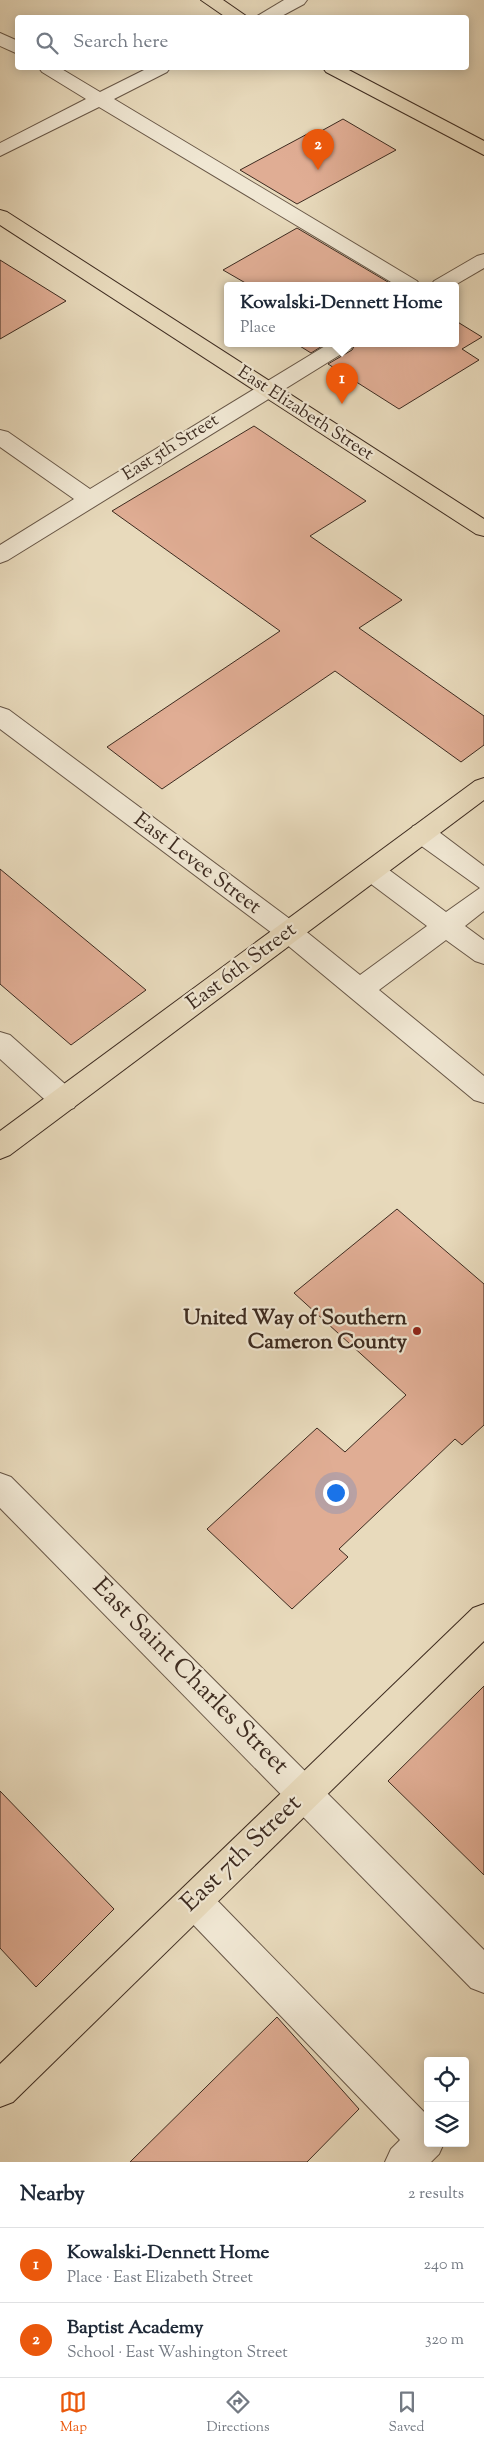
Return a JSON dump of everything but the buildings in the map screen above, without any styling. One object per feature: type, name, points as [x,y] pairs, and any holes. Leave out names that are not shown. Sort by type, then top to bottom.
[{"type":"main road","points":[[210,0],[235,15]]},
{"type":"main road","points":[[336,70],[484,149]]},
{"type":"main road","name":"East Elizabeth Street","points":[[0,216],[484,529]]},
{"type":"main road","name":"East 6th Street","points":[[0,1147],[484,787]]},
{"type":"main road","name":"East 7th Street","points":[[1,2086],[484,1619]]},
{"type":"street","points":[[268,15],[298,0]]},
{"type":"street","points":[[0,38],[15,47]]},
{"type":"street","points":[[51,70],[405,282]]},
{"type":"street","points":[[0,150],[98,98],[156,70]]},
{"type":"street","points":[[446,282],[484,260]]},
{"type":"street","name":"East 5th Street","points":[[0,555],[266,389],[337,347]]},
{"type":"street","points":[[0,437],[89,499]]},
{"type":"street","name":"East Levee Street","points":[[0,716],[289,932],[484,1092]]},
{"type":"street","points":[[422,833],[484,880]]},
{"type":"street","points":[[372,871],[484,954]]},
{"type":"street","points":[[360,990],[484,897]]},
{"type":"street","points":[[0,1043],[64,1100]]},
{"type":"street","name":"East Saint Charles Street","points":[[0,1487],[484,1975]]},
{"type":"street","points":[[194,1901],[426,2141],[404,2162]]},
{"type":"place","name":"Baptist Academy","points":[[318,170]]},
{"type":"place","name":"Kowalski-Dennett Home","points":[[342,404]]},
{"type":"place","name":"United Way of Southern Cameron County","points":[[417,1331]]}]
